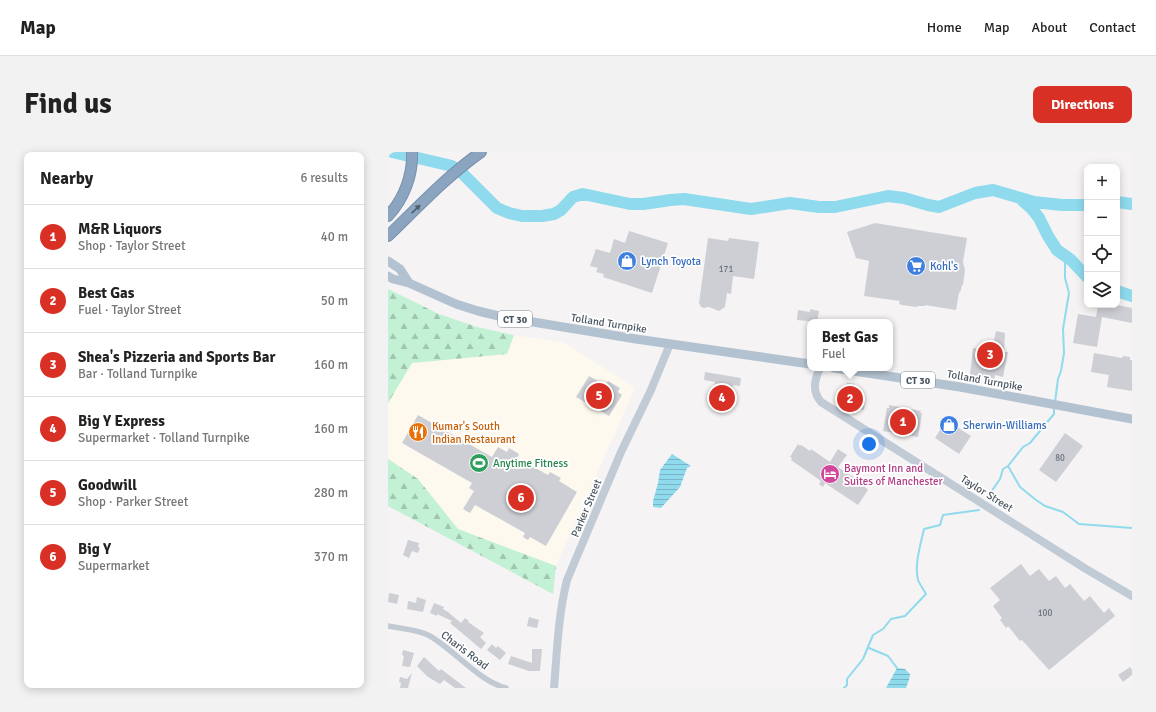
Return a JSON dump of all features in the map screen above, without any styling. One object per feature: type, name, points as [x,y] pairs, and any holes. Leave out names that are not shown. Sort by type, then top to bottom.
[{"type":"highway","points":[[388,216],[400,199],[408,180],[411,170],[412,152]]},
{"type":"highway","points":[[388,236],[448,179],[481,152]]},
{"type":"main road","name":"Tolland Turnpike","points":[[388,261],[400,269],[409,282]]},
{"type":"main road","name":"Tolland Turnpike","points":[[388,276],[393,279],[409,282],[447,300],[493,315],[553,326],[807,364]]},
{"type":"main road","name":"Tolland Turnpike","points":[[854,371],[960,387],[1132,419]]},
{"type":"street","name":"Parker Street","points":[[554,688],[561,608],[567,580],[621,452],[651,390],[670,344]]},
{"type":"street","name":"Taylor Street","points":[[819,371],[814,388],[816,396],[821,402],[1062,554],[1132,596]]},
{"type":"street","name":"Charis Road","points":[[388,628],[412,630],[429,636],[486,678],[506,688]]},
{"type":"shaded area","points":[[514,335],[565,343],[635,388],[556,566],[458,529],[418,479],[388,459],[388,403],[411,363],[507,354]]},
{"type":"green space","points":[[388,289],[439,314],[477,327],[514,335],[507,354],[412,363],[388,403]]},
{"type":"green space","points":[[388,459],[418,479],[458,529],[556,566],[553,594],[388,506]]},
{"type":"water","points":[[672,454],[691,466],[687,468],[680,487],[661,508],[653,507],[660,470]]},
{"type":"water","points":[[897,668],[905,669],[910,674],[906,688],[886,688]]},
{"type":"building","name":"Kohl's","points":[[875,223],[967,238],[963,262],[965,270],[963,285],[959,293],[956,310],[925,305],[917,307],[902,305],[899,304],[900,301],[864,296],[869,261],[856,258],[847,232]]},
{"type":"building","name":"Lynch Toyota","points":[[629,231],[668,243],[652,293],[603,277],[604,274],[596,272],[598,268],[590,266],[596,249],[610,253],[614,239],[625,243]]},
{"type":"building","points":[[708,238],[728,241],[729,238],[759,242],[754,279],[733,276],[731,294],[727,293],[725,307],[719,311],[709,307],[701,307],[699,303]]},
{"type":"building","points":[[1120,306],[1132,308],[1132,323],[1102,317],[1097,347],[1073,343],[1078,314],[1096,317],[1098,308],[1120,308]]},
{"type":"building","points":[[810,309],[819,311],[818,319],[807,319],[807,321],[797,320],[798,310],[810,312]]},
{"type":"building","points":[[996,331],[1005,333],[1004,352],[1008,352],[1003,377],[995,375],[994,380],[970,375],[973,348],[992,351]]},
{"type":"building","points":[[1094,353],[1122,358],[1123,356],[1130,357],[1130,360],[1132,360],[1132,391],[1107,387],[1109,375],[1091,372]]},
{"type":"building","points":[[705,372],[741,378],[740,386],[733,385],[730,406],[712,404],[715,382],[704,380]]},
{"type":"building","points":[[589,376],[605,385],[608,381],[620,388],[618,392],[622,395],[609,416],[576,397]]},
{"type":"building","points":[[847,383],[855,384],[853,396],[865,398],[864,410],[843,407]]},
{"type":"building","points":[[889,405],[921,411],[920,413],[922,413],[918,437],[883,431],[887,408],[889,408]]},
{"type":"building","points":[[418,415],[492,457],[498,447],[507,452],[509,448],[519,454],[517,458],[548,475],[550,472],[561,478],[559,481],[577,492],[546,546],[530,537],[528,540],[523,537],[525,533],[475,505],[470,513],[463,509],[474,491],[469,488],[472,483],[402,443]]},
{"type":"building","points":[[946,420],[971,436],[959,454],[935,438]]},
{"type":"building","points":[[1065,433],[1083,446],[1056,482],[1039,470]]},
{"type":"building","name":"Baymont Inn and Suites of Manchester","points":[[798,444],[810,451],[811,449],[830,462],[838,449],[847,455],[838,467],[858,480],[868,490],[858,505],[825,483],[823,487],[819,484],[821,481],[791,460],[792,458],[790,457]]},
{"type":"building","points":[[408,540],[419,543],[418,547],[420,548],[418,553],[412,551],[409,558],[403,555]]},
{"type":"building","points":[[1021,564],[1030,576],[1039,569],[1049,581],[1056,576],[1065,588],[1070,584],[1084,601],[1090,596],[1104,613],[1109,608],[1115,616],[1049,670],[1022,640],[1020,641],[1008,626],[1006,628],[1000,620],[1002,618],[993,606],[1000,600],[990,588]]},
{"type":"building","points":[[389,593],[399,595],[397,604],[388,602]]},
{"type":"building","points":[[417,597],[426,600],[423,612],[407,609],[408,601],[416,603]]},
{"type":"building","points":[[434,603],[444,607],[443,609],[461,623],[465,618],[469,621],[468,622],[484,633],[480,637],[486,643],[481,649],[450,623],[452,621],[437,614],[437,616],[430,613]]},
{"type":"building","points":[[529,617],[539,620],[537,628],[527,626]]},
{"type":"building","points":[[492,644],[496,648],[498,646],[506,653],[500,660],[487,650]]},
{"type":"building","points":[[532,649],[542,649],[540,671],[529,671],[508,664],[511,656],[532,663]]},
{"type":"building","points":[[403,650],[414,653],[410,667],[402,666],[404,656],[402,655]]},
{"type":"building","points":[[424,657],[439,671],[441,669],[466,688],[455,688],[444,680],[440,684],[428,677],[417,666]]},
{"type":"building","points":[[1130,667],[1132,670],[1132,675],[1123,682],[1118,675]]},
{"type":"building","points":[[412,673],[408,688],[400,688],[400,677],[407,679]]},
{"type":"waterway","points":[[392,152],[452,166],[463,174],[497,208],[522,216],[542,216],[554,214],[561,210],[573,197],[583,194],[630,204],[684,199],[751,209],[790,203],[819,207],[835,207],[888,196],[904,198],[939,207],[975,193],[993,190],[1034,202],[1062,205],[1084,205]]},
{"type":"waterway","points":[[1125,202],[1132,199]]},
{"type":"waterway","points":[[1022,200],[1039,218],[1057,250],[1071,260],[1084,274]]},
{"type":"waterway","points":[[1120,202],[1132,204]]},
{"type":"waterway","points":[[1055,402],[1058,379],[1064,353],[1063,329],[1069,293],[1065,278],[1065,256]]},
{"type":"waterway","points":[[1120,292],[1132,296]]},
{"type":"waterway","points":[[1054,407],[1054,414],[1030,443],[1023,447],[1008,466],[1020,487],[1045,506],[1063,512],[1079,524],[1132,528]]},
{"type":"waterway","points":[[987,498],[1000,479],[1003,469],[1008,466]]},
{"type":"waterway","points":[[844,688],[847,685],[847,679],[863,659],[873,635],[883,629],[891,619],[905,616],[926,594],[918,580],[917,574],[918,554],[924,529],[940,525],[943,515],[979,510]]},
{"type":"waterway","points":[[869,648],[888,656],[897,668]]},
{"type":"place","name":"Lynch Toyota","points":[[627,261]]},
{"type":"place","name":"Kohl's","points":[[916,266]]},
{"type":"place","name":"Shea's Pizzeria and Sports Bar","points":[[990,355]]},
{"type":"place","name":"Goodwill","points":[[599,396]]},
{"type":"place","name":"Big Y Express","points":[[722,398]]},
{"type":"place","name":"Best Gas","points":[[850,399]]},
{"type":"place","name":"M&R Liquors","points":[[903,422]]},
{"type":"place","name":"Sherwin-Williams","points":[[949,425]]},
{"type":"place","name":"Kumar's South Indian Restaurant","points":[[418,432]]},
{"type":"place","name":"Anytime Fitness","points":[[479,463]]},
{"type":"place","name":"Baymont Inn and Suites of Manchester","points":[[830,474]]},
{"type":"place","name":"Big Y","points":[[521,498]]}]
